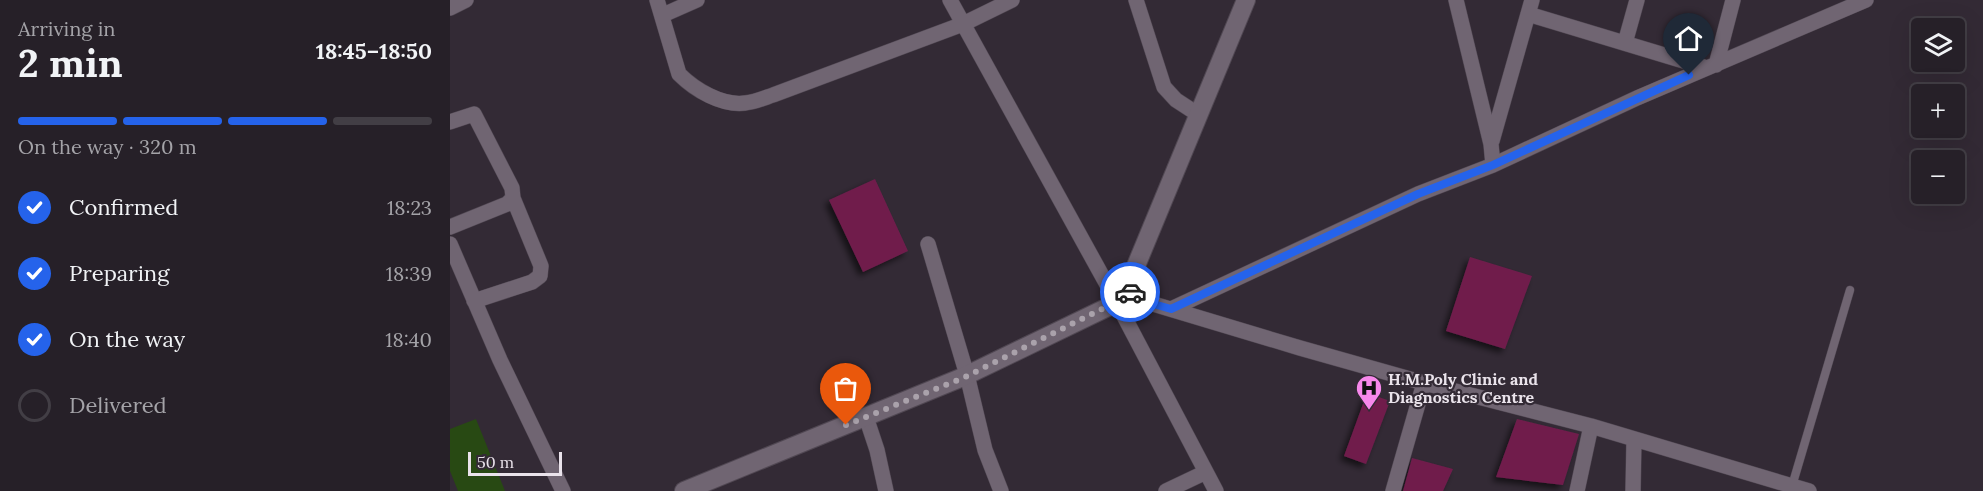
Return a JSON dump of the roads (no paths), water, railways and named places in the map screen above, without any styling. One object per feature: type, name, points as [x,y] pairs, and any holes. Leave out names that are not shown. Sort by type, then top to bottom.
[{"type":"main road","points":[[684,491],[967,375],[1121,296],[1246,0]]},
{"type":"street","points":[[450,8],[466,0]]},
{"type":"street","points":[[657,0],[679,74],[688,83],[713,97],[739,103],[773,95],[963,24],[1012,0]]},
{"type":"street","points":[[663,15],[697,0]]},
{"type":"street","points":[[950,0],[1121,296],[1216,491]]},
{"type":"street","points":[[1136,0],[1164,87],[1168,94],[1198,115]]},
{"type":"street","points":[[1456,0],[1491,144],[1493,165]]},
{"type":"street","points":[[1625,43],[1637,0]]},
{"type":"street","points":[[1711,66],[1733,0]]},
{"type":"street","points":[[1827,16],[1832,0]]},
{"type":"street","points":[[1171,309],[1418,194],[1493,165],[1637,98],[1866,0]]},
{"type":"street","points":[[1491,144],[1530,7],[1625,43],[1711,66]]},
{"type":"street","points":[[450,122],[474,114],[512,188],[513,198],[541,266],[540,276],[532,282],[474,301]]},
{"type":"street","points":[[450,227],[507,204],[513,198]]},
{"type":"street","points":[[450,244],[500,360],[563,491]]},
{"type":"street","points":[[928,244],[967,375],[985,450],[1001,491]]},
{"type":"street","points":[[1121,296],[1424,383],[1591,426],[1788,487],[1809,491]]},
{"type":"street","points":[[1393,491],[1424,383]]},
{"type":"street","points":[[866,417],[877,450],[886,491]]},
{"type":"street","points":[[1577,491],[1591,426]]},
{"type":"street","points":[[1633,491],[1634,440]]},
{"type":"street","points":[[1167,491],[1206,472]]},
{"type":"lane","points":[[1788,487],[1850,290]]},
{"type":"place","name":"H.M.Poly Clinic and Diagnostics Centre","points":[[1369,411]]}]
